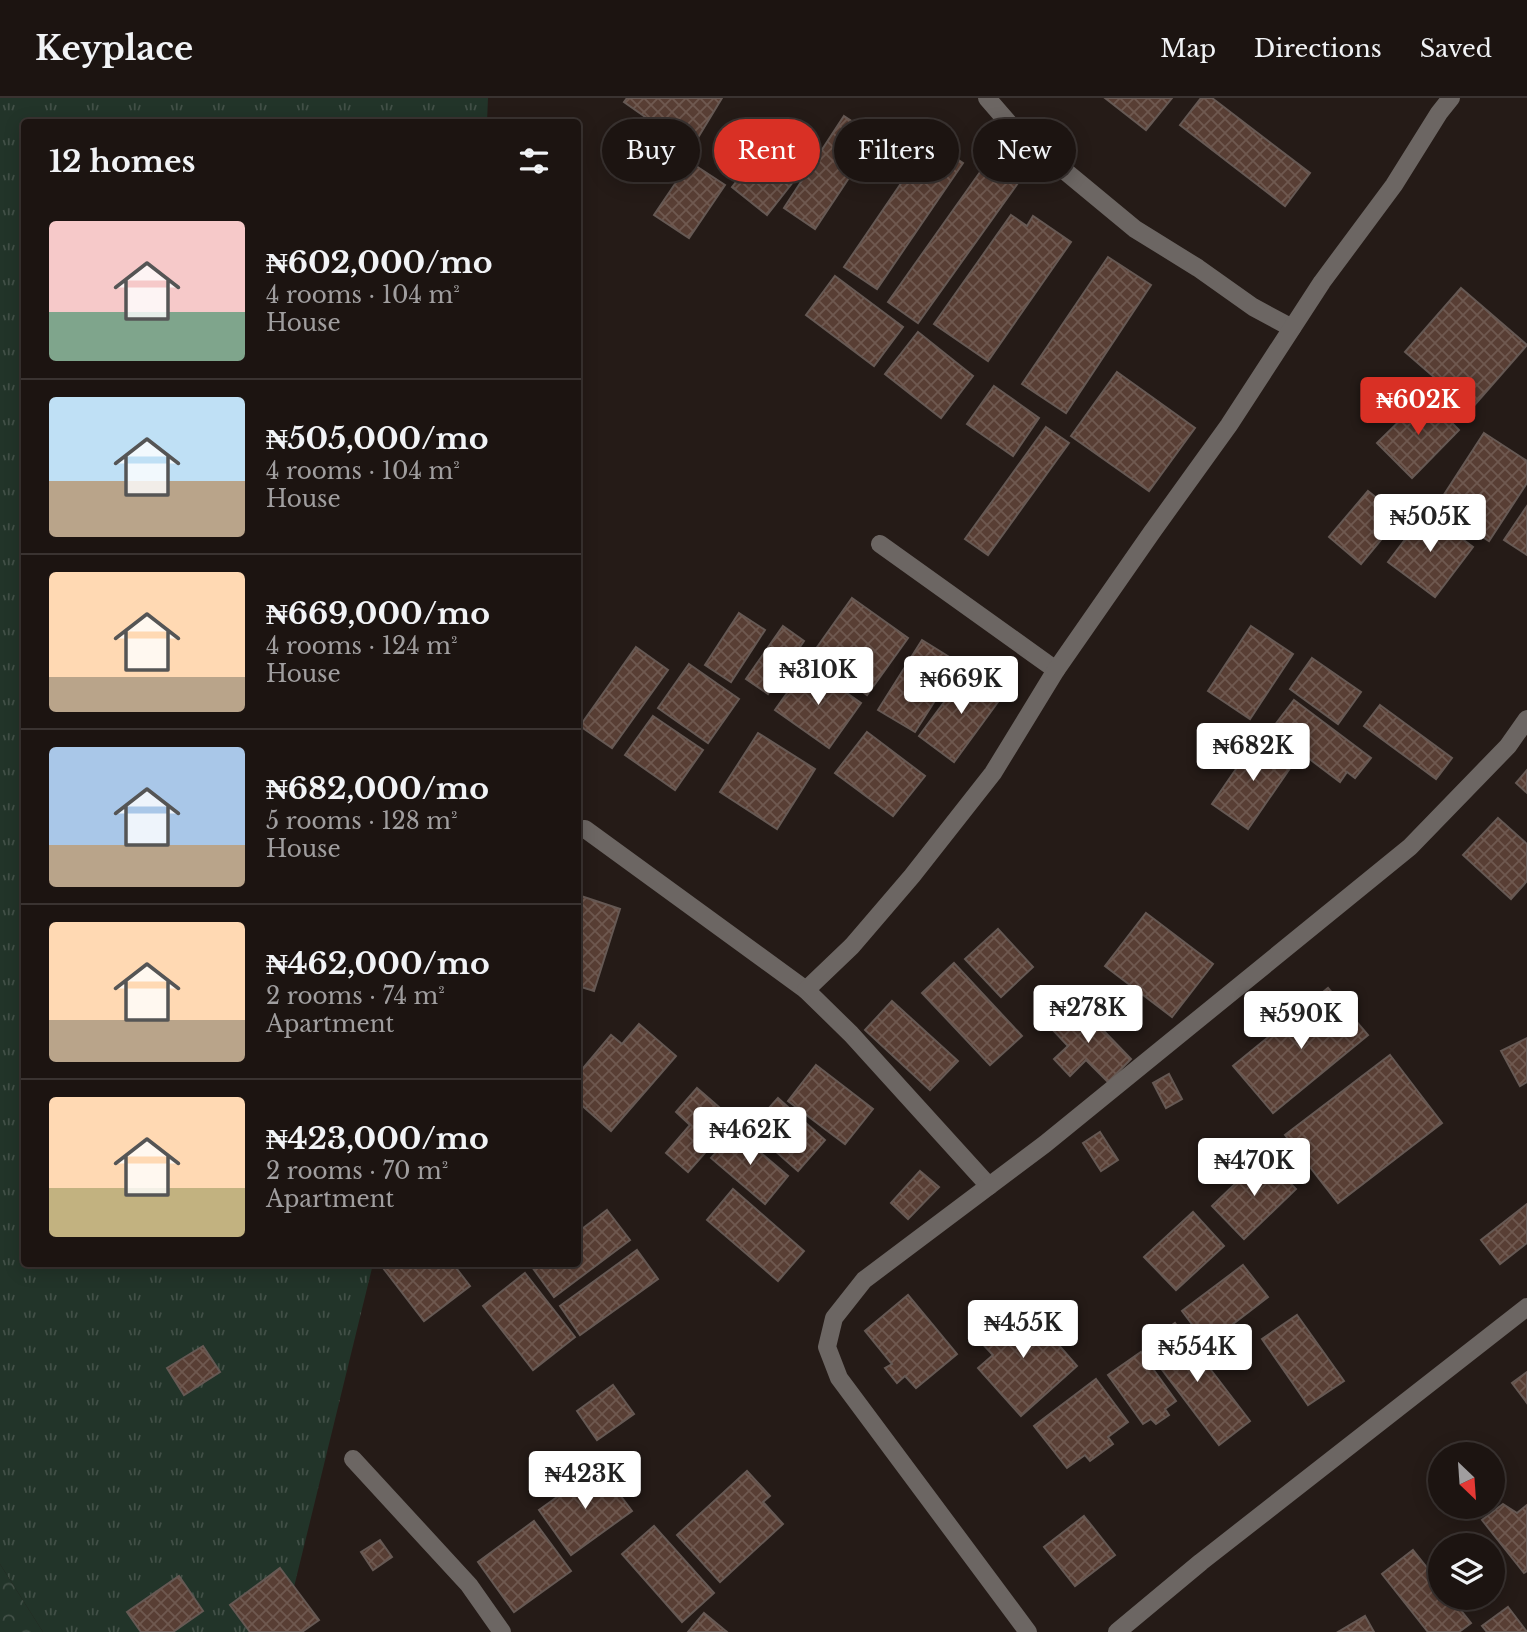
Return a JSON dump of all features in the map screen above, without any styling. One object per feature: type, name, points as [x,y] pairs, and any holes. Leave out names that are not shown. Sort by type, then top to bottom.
[{"type":"street","points":[[987,98],[1013,128],[1135,229],[1198,268],[1253,307],[1292,328]]},
{"type":"street","points":[[806,990],[852,946],[912,876],[993,773],[1056,670],[1229,425],[1322,282],[1394,185],[1451,98]]},
{"type":"street","points":[[880,544],[1056,670]]},
{"type":"street","points":[[1028,1632],[839,1378],[827,1347],[834,1318],[864,1280],[1045,1144],[1410,847],[1508,746],[1527,719]]},
{"type":"street","points":[[585,829],[806,990],[851,1034],[989,1186]]},
{"type":"street","points":[[1117,1632],[1201,1562],[1527,1307]]},
{"type":"street","points":[[353,1459],[470,1585],[502,1632]]},
{"type":"green space","points":[[0,98],[488,98],[487,119],[21,119],[21,1267],[372,1267],[283,1632],[43,1632],[0,1564]]},
{"type":"green space","points":[[0,1564],[43,1632],[0,1632]]},
{"type":"building","points":[[627,98],[722,98],[700,134],[700,119],[648,119],[624,102]]},
{"type":"building","points":[[1105,98],[1172,98],[1146,130]]},
{"type":"building","points":[[1201,98],[1212,98],[1310,173],[1285,206],[1180,125]]},
{"type":"building","points":[[834,131],[834,182],[846,182],[815,229],[784,208],[801,182],[820,182],[820,153]]},
{"type":"building","points":[[700,169],[714,178],[714,182],[725,185],[689,238],[654,215],[676,182],[700,182]]},
{"type":"building","points":[[736,182],[793,182],[767,215],[732,187]]},
{"type":"building","points":[[902,182],[950,182],[877,289],[844,267]]},
{"type":"building","points":[[973,182],[1017,182],[918,323],[888,302]]},
{"type":"building","points":[[1011,215],[1027,226],[1033,216],[1071,242],[988,361],[934,324]]},
{"type":"building","points":[[1108,257],[1151,285],[1066,413],[1022,384]]},
{"type":"building","points":[[835,276],[903,327],[874,366],[806,315]]},
{"type":"building","points":[[1461,288],[1527,345],[1471,409],[1405,352]]},
{"type":"building","points":[[918,332],[973,376],[941,418],[885,374]]},
{"type":"building","points":[[1117,372],[1195,428],[1149,491],[1071,436]]},
{"type":"building","points":[[994,386],[1039,418],[1013,456],[967,424]]},
{"type":"building","points":[[1425,396],[1459,430],[1412,478],[1377,443]]},
{"type":"building","points":[[1046,427],[1069,443],[988,555],[965,539]]},
{"type":"building","points":[[1484,433],[1527,461],[1527,483],[1489,541],[1436,507]]},
{"type":"building","points":[[1368,491],[1400,517],[1361,564],[1329,537]]},
{"type":"building","points":[[1527,506],[1527,555],[1504,540]]},
{"type":"building","points":[[1426,512],[1473,547],[1435,597],[1388,562]]},
{"type":"building","points":[[852,598],[908,638],[867,695],[846,680],[842,684],[808,660]]},
{"type":"building","points":[[739,613],[765,630],[731,682],[705,665]]},
{"type":"building","points":[[783,626],[804,641],[768,694],[746,679]]},
{"type":"building","points":[[1251,626],[1293,654],[1250,719],[1208,691]]},
{"type":"building","points":[[922,640],[959,663],[915,732],[878,710]]},
{"type":"building","points":[[636,647],[668,670],[612,748],[581,725]]},
{"type":"building","points":[[1312,658],[1361,692],[1338,724],[1290,689]]},
{"type":"building","points":[[689,664],[739,699],[708,743],[658,708]]},
{"type":"building","points":[[807,665],[861,703],[829,748],[775,710]]},
{"type":"building","points":[[968,670],[1003,695],[954,762],[919,736]]},
{"type":"building","points":[[1294,700],[1371,758],[1355,778],[1347,772],[1340,782],[1271,730]]},
{"type":"building","points":[[1380,705],[1452,758],[1436,779],[1364,726]]},
{"type":"building","points":[[653,716],[703,750],[675,790],[625,755]]},
{"type":"building","points":[[867,732],[925,776],[893,816],[835,773]]},
{"type":"building","points":[[758,733],[815,769],[777,829],[720,792]]},
{"type":"building","points":[[1258,737],[1295,761],[1248,829],[1212,804]]},
{"type":"building","points":[[1527,770],[1527,793],[1516,783]]},
{"type":"building","points":[[1498,818],[1527,844],[1527,881],[1511,899],[1463,855]]},
{"type":"building","points":[[581,896],[620,909],[594,991],[581,987]]},
{"type":"building","points":[[1146,913],[1213,964],[1172,1017],[1105,966]]},
{"type":"building","points":[[998,929],[1033,967],[1001,997],[965,959]]},
{"type":"building","points":[[954,963],[1022,1036],[990,1065],[922,993]]},
{"type":"building","points":[[1328,988],[1368,1035],[1273,1113],[1233,1066]]},
{"type":"building","points":[[892,1001],[958,1061],[930,1090],[865,1030]]},
{"type":"building","points":[[1077,1003],[1131,1059],[1108,1082],[1086,1060],[1070,1076],[1054,1059],[1068,1046],[1051,1028]]},
{"type":"building","points":[[639,1024],[676,1056],[611,1131],[581,1105],[581,1070],[611,1035],[622,1044]]},
{"type":"building","points":[[1527,1038],[1527,1082],[1520,1086],[1501,1051]]},
{"type":"building","points":[[1390,1055],[1442,1123],[1338,1203],[1285,1135]]},
{"type":"building","points":[[816,1065],[873,1109],[845,1144],[788,1101]]},
{"type":"building","points":[[1169,1074],[1182,1099],[1166,1108],[1153,1083]]},
{"type":"building","points":[[697,1088],[734,1120],[688,1172],[666,1153],[690,1125],[676,1112]]},
{"type":"building","points":[[778,1098],[825,1140],[798,1171],[750,1129]]},
{"type":"building","points":[[735,1131],[788,1176],[765,1204],[711,1158]]},
{"type":"building","points":[[1100,1132],[1118,1160],[1101,1171],[1083,1143]]},
{"type":"building","points":[[1264,1156],[1296,1189],[1244,1239],[1212,1206]]},
{"type":"building","points":[[920,1171],[939,1187],[908,1219],[891,1203]]},
{"type":"building","points":[[733,1189],[804,1251],[778,1281],[707,1220]]},
{"type":"building","points":[[1527,1204],[1527,1243],[1500,1264],[1481,1240]]},
{"type":"building","points":[[607,1210],[630,1240],[554,1297],[532,1267],[581,1267],[581,1230]]},
{"type":"building","points":[[1193,1212],[1224,1246],[1176,1290],[1144,1257]]},
{"type":"building","points":[[637,1250],[658,1279],[580,1335],[560,1306]]},
{"type":"building","points":[[1243,1265],[1268,1297],[1207,1344],[1182,1311]]},
{"type":"building","points":[[382,1267],[455,1267],[470,1286],[424,1321]]},
{"type":"building","points":[[525,1273],[575,1337],[533,1370],[483,1306]]},
{"type":"building","points":[[908,1295],[957,1354],[916,1388],[905,1376],[897,1383],[885,1368],[892,1364],[865,1331]]},
{"type":"building","points":[[1016,1304],[1032,1321],[1035,1318],[1077,1366],[1021,1416],[978,1368],[993,1355],[977,1338]]},
{"type":"building","points":[[1297,1315],[1344,1381],[1308,1405],[1262,1339]]},
{"type":"building","points":[[1175,1323],[1250,1421],[1219,1445],[1144,1346]]},
{"type":"building","points":[[203,1346],[220,1372],[184,1395],[167,1368]]},
{"type":"building","points":[[1141,1352],[1176,1401],[1165,1409],[1169,1415],[1156,1424],[1151,1419],[1143,1424],[1108,1375]]},
{"type":"building","points":[[1527,1372],[1527,1403],[1512,1383]]},
{"type":"building","points":[[1096,1379],[1128,1422],[1108,1437],[1113,1444],[1090,1461],[1085,1455],[1067,1468],[1034,1426]]},
{"type":"building","points":[[613,1385],[634,1414],[597,1440],[577,1411]]},
{"type":"building","points":[[599,1467],[632,1511],[571,1555],[539,1510]]},
{"type":"building","points":[[747,1471],[770,1496],[763,1502],[783,1524],[720,1582],[677,1535]]},
{"type":"building","points":[[1505,1505],[1517,1513],[1527,1505],[1527,1571],[1524,1573],[1505,1549],[1505,1533],[1492,1533],[1482,1520],[1505,1519]]},
{"type":"building","points":[[1084,1516],[1115,1555],[1075,1586],[1044,1547]]},
{"type":"building","points":[[534,1521],[571,1571],[514,1612],[478,1562]]},
{"type":"building","points":[[654,1526],[714,1593],[682,1622],[622,1554]]},
{"type":"building","points":[[380,1540],[392,1557],[373,1570],[361,1552]]},
{"type":"building","points":[[1413,1550],[1428,1569],[1428,1610],[1461,1610],[1471,1623],[1459,1632],[1428,1632],[1382,1574]]},
{"type":"building","points":[[280,1568],[319,1620],[302,1632],[250,1632],[230,1605]]},
{"type":"building","points":[[179,1576],[203,1611],[173,1632],[141,1632],[127,1612]]},
{"type":"building","points":[[1508,1607],[1527,1632],[1487,1632],[1482,1626]]},
{"type":"building","points":[[704,1613],[727,1632],[688,1632]]},
{"type":"building","points":[[1365,1616],[1374,1632],[1338,1632]]}]
